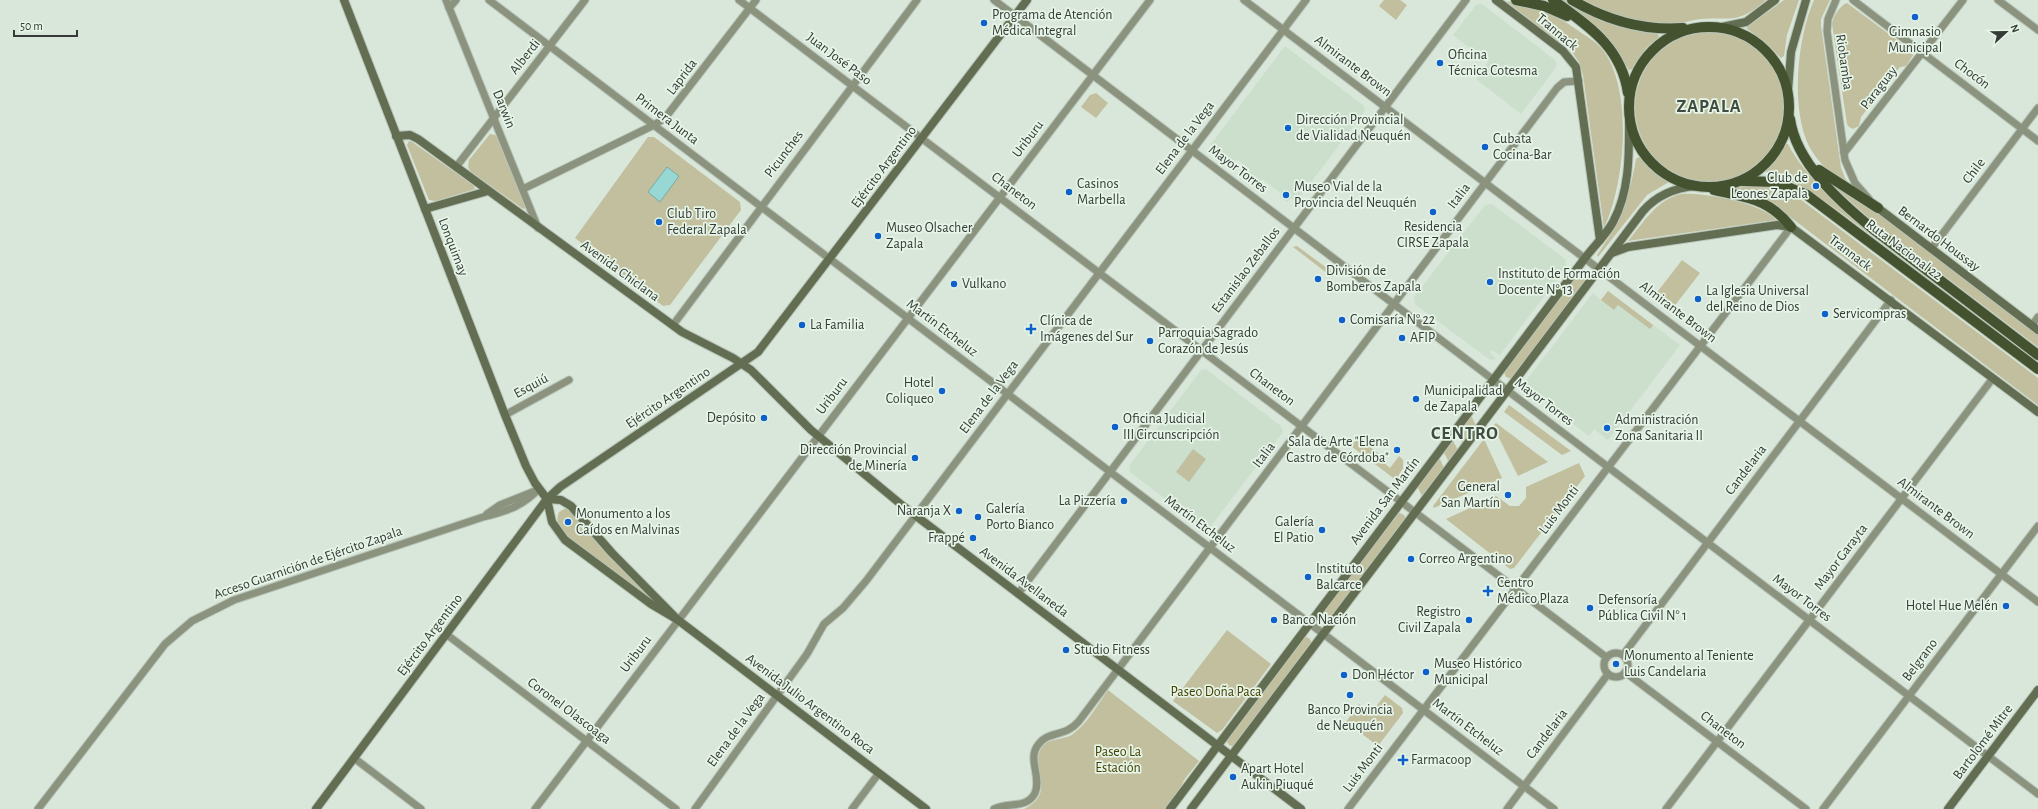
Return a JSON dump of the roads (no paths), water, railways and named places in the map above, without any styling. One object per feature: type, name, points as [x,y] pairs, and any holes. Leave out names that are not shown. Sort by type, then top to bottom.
[{"type":"main road","name":"Lonquimay","points":[[344,0],[505,415],[523,459],[539,489],[547,499]]},
{"type":"main road","name":"Ejército Argentino","points":[[316,809],[547,499],[560,487],[743,363],[762,348],[1027,0]]},
{"type":"main road","name":"Trannack","points":[[1496,0],[1568,55],[1576,67],[1600,240]]},
{"type":"main road","points":[[1516,0],[1548,8],[1585,25]]},
{"type":"main road","points":[[1553,0],[1585,25],[1607,45],[1620,64],[1626,84],[1629,113],[1634,136],[1650,161],[1673,179],[1763,203],[1777,211],[1791,227]]},
{"type":"main road","points":[[1572,0],[1608,17],[1648,28],[1722,27],[1746,22],[1775,0]]},
{"type":"main road","points":[[1707,188],[1718,187],[1741,181],[1761,169],[1775,153],[1785,134],[1789,113],[1788,91],[1791,52],[1806,0]]},
{"type":"main road","points":[[1629,102],[1638,68],[1652,49],[1680,31],[1701,27]]},
{"type":"main road","points":[[1722,27],[1743,34],[1765,49],[1781,71],[1788,91]]},
{"type":"main road","name":"Avenida San Martín","points":[[1170,809],[1585,258],[1613,223],[1624,191],[1628,161],[1629,113]]},
{"type":"main road","name":"Ruta Nacional 22","points":[[1789,113],[1794,137],[1804,157],[1839,198],[1861,220],[2038,355]]},
{"type":"main road","name":"Avenida Chiclana","points":[[396,136],[405,134],[414,136],[538,228],[691,337],[743,363]]},
{"type":"main road","points":[[1804,157],[1828,177],[1878,208]]},
{"type":"main road","name":"Ruta Nacional 22","points":[[1741,181],[1775,182],[1807,195],[2038,369]]},
{"type":"main road","points":[[1191,809],[1600,270],[1643,211],[1656,199],[1672,190],[1695,186]]},
{"type":"main road","points":[[425,209],[488,190]]},
{"type":"main road","name":"Bernardo Houssay","points":[[1878,208],[2035,327]]},
{"type":"main road","points":[[1612,253],[1624,248],[1777,225],[1791,227]]},
{"type":"main road","name":"Trannack","points":[[1791,227],[1891,300],[2038,412]]},
{"type":"main road","name":"Avenida Avellaneda","points":[[743,363],[818,436],[916,516],[1301,809]]},
{"type":"main road","name":"Avenida Julio Argentino Roca","points":[[678,620],[650,604],[565,540],[552,522],[547,499],[561,500],[571,506],[612,554],[678,620],[926,809]]},
{"type":"main road","name":"Bartolomé Mitre","points":[[1948,809],[2038,690]]},
{"type":"street","name":"Darwin","points":[[446,0],[538,228]]},
{"type":"street","points":[[450,8],[456,0]]},
{"type":"street","name":"Primera Junta","points":[[489,0],[830,259]]},
{"type":"street","name":"Alberdi","points":[[456,167],[584,0]]},
{"type":"street","name":"Juan José Paso","points":[[740,0],[922,138]]},
{"type":"street","name":"Laprida","points":[[522,188],[654,125],[673,109],[756,0]]},
{"type":"street","name":"Picunches","points":[[673,324],[917,0]]},
{"type":"street","name":"Mayor Torres","points":[[994,0],[2038,794]]},
{"type":"street","name":"Uriburu","points":[[535,809],[1150,0]]},
{"type":"street","name":"Almirante Brown","points":[[1244,0],[2038,602]]},
{"type":"street","name":"Elena de la Vega","points":[[695,809],[807,654],[824,624],[843,608],[857,592],[916,516],[1306,0]]},
{"type":"street","name":"Estanislao Zeballos","points":[[1018,594],[1466,0]]},
{"type":"street","name":"Riobamba","points":[[1836,0],[1828,19],[1827,31],[1844,153]]},
{"type":"street","name":"Chocón","points":[[1852,0],[2038,141]]},
{"type":"street","name":"Paraguay","points":[[1844,153],[1964,0]]},
{"type":"street","points":[[1998,0],[2038,30]]},
{"type":"street","name":"Italia","points":[[994,809],[1003,806],[1018,806],[1031,798],[1036,786],[1033,755],[1037,745],[1044,738],[1067,732],[1075,726],[1561,84],[1569,80],[1579,81]]},
{"type":"street","name":"Chile","points":[[1931,249],[2038,108]]},
{"type":"street","name":"Chaneton","points":[[922,138],[1606,657]]},
{"type":"street","name":"Bernardo Houssay","points":[[1844,153],[1848,168],[1855,183],[1878,208]]},
{"type":"street","name":"Luis Monti","points":[[1348,809],[1791,227]]},
{"type":"street","name":"Martín Etcheluz","points":[[830,259],[1554,809]]},
{"type":"street","name":"Candelaria","points":[[1623,655],[1891,300]]},
{"type":"street","points":[[2035,327],[2038,317]]},
{"type":"street","name":"Mayor Garayta","points":[[1666,809],[1993,378]]},
{"type":"street","name":"Esquiú","points":[[505,415],[569,380]]},
{"type":"street","name":"Acceso Guarnición de Ejército Zapala","points":[[38,809],[162,648],[192,621],[234,600],[483,517],[506,507],[525,503],[539,489]]},
{"type":"street","name":"Belgrano","points":[[1823,809],[2038,526]]},
{"type":"street","name":"Coronel Olascoaga","points":[[446,634],[676,809]]},
{"type":"street","points":[[1612,653],[1623,655],[1627,661],[1625,672],[1615,677],[1608,674],[1604,668],[1606,657],[1612,653]]},
{"type":"street","name":"Chaneton","points":[[1625,672],[1806,809]]},
{"type":"street","name":"Candelaria","points":[[1507,809],[1608,674]]},
{"type":"street","points":[[354,758],[421,809]]},
{"type":"street","points":[[852,809],[879,773]]},
{"type":"water","points":[[667,167],[679,176],[660,202],[648,192]]},
{"type":"place","name":"Gimnasio Municipal","points":[[1915,17]]},
{"type":"place","name":"Programa de Atención Médica Integral","points":[[984,23]]},
{"type":"place","name":"Oficina Técnica Cotesma","points":[[1440,63]]},
{"type":"place","name":"Dirección Provincial de Vialidad Neuquén","points":[[1288,128]]},
{"type":"place","name":"Cubata Cocina-Bar","points":[[1485,147]]},
{"type":"place","name":"Club de Leones Zapala","points":[[1816,186]]},
{"type":"place","name":"Casinos Marbella","points":[[1069,192]]},
{"type":"place","name":"Museo Vial de la Provincia del Neuquén","points":[[1286,195]]},
{"type":"place","name":"Residencia CIRSE Zapala","points":[[1433,212]]},
{"type":"place","name":"Club Tiro Federal Zapala","points":[[659,222]]},
{"type":"place","name":"Museo Olsacher Zapala","points":[[878,236]]},
{"type":"place","name":"División de Bomberos Zapala","points":[[1318,279]]},
{"type":"place","name":"Instituto de Formación Docente N° 13","points":[[1490,282]]},
{"type":"place","name":"Vulkano","points":[[954,284]]},
{"type":"place","name":"La Iglesia Universal del Reino de Dios","points":[[1698,299]]},
{"type":"place","name":"Servicompras","points":[[1825,314]]},
{"type":"place","name":"Comisaría N° 22","points":[[1342,320]]},
{"type":"place","name":"La Familia","points":[[802,325]]},
{"type":"place","name":"Clínica de Imágenes del Sur","points":[[1031,329]]},
{"type":"place","name":"AFIP","points":[[1402,338]]},
{"type":"place","name":"Parroquia Sagrado Corazón de Jesús","points":[[1150,341]]},
{"type":"place","name":"Hotel Coliqueo","points":[[942,391]]},
{"type":"place","name":"Municipalidad de Zapala","points":[[1416,399]]},
{"type":"place","name":"Depósito","points":[[764,418]]},
{"type":"place","name":"Oficina Judicial III Circunscripción","points":[[1115,427]]},
{"type":"place","name":"Administración Zona Sanitaria II","points":[[1607,428]]},
{"type":"place","name":"Sala de Arte \"Elena Castro de Córdoba\"","points":[[1397,450]]},
{"type":"place","name":"Dirección Provincial de Minería","points":[[915,458]]},
{"type":"place","name":"General San Martín","points":[[1508,495]]},
{"type":"place","name":"La Pizzería","points":[[1124,501]]},
{"type":"place","name":"Naranja X","points":[[959,511]]},
{"type":"place","name":"Galería Porto Bianco","points":[[978,517]]},
{"type":"place","name":"Monumento a los Caídos en Malvinas","points":[[568,522]]},
{"type":"place","name":"Galería El Patio","points":[[1322,530]]},
{"type":"place","name":"Frappé","points":[[973,538]]},
{"type":"place","name":"Correo Argentino","points":[[1411,559]]},
{"type":"place","name":"Instituto Balcarce","points":[[1308,577]]},
{"type":"place","name":"Centro Médico Plaza","points":[[1488,591]]},
{"type":"place","name":"Hotel Hue Melén","points":[[2006,606]]},
{"type":"place","name":"Defensoría Pública Civil N° 1","points":[[1590,608]]},
{"type":"place","name":"Banco Nación","points":[[1274,620]]},
{"type":"place","name":"Registro Civil Zapala","points":[[1469,620]]},
{"type":"place","name":"Studio Fitness","points":[[1066,650]]},
{"type":"place","name":"Monumento al Teniente Luis Candelaria","points":[[1616,664]]},
{"type":"place","name":"Museo Histórico Municipal","points":[[1426,672]]},
{"type":"place","name":"Don Héctor","points":[[1344,675]]},
{"type":"place","name":"Banco Provincia de Neuquén","points":[[1350,695]]},
{"type":"place","name":"Farmacoop","points":[[1403,760]]},
{"type":"place","name":"Apart Hotel Aukin Piuqué","points":[[1233,777]]},
{"type":"district","name":"ZAPALA","points":[[1709,107]]},
{"type":"district","name":"CENTRO","points":[[1465,434]]},
{"type":"park label","name":"Paseo Doña Paca","points":[[1216,692]]},
{"type":"park label","name":"Paseo La Estación","points":[[1118,760]]}]
